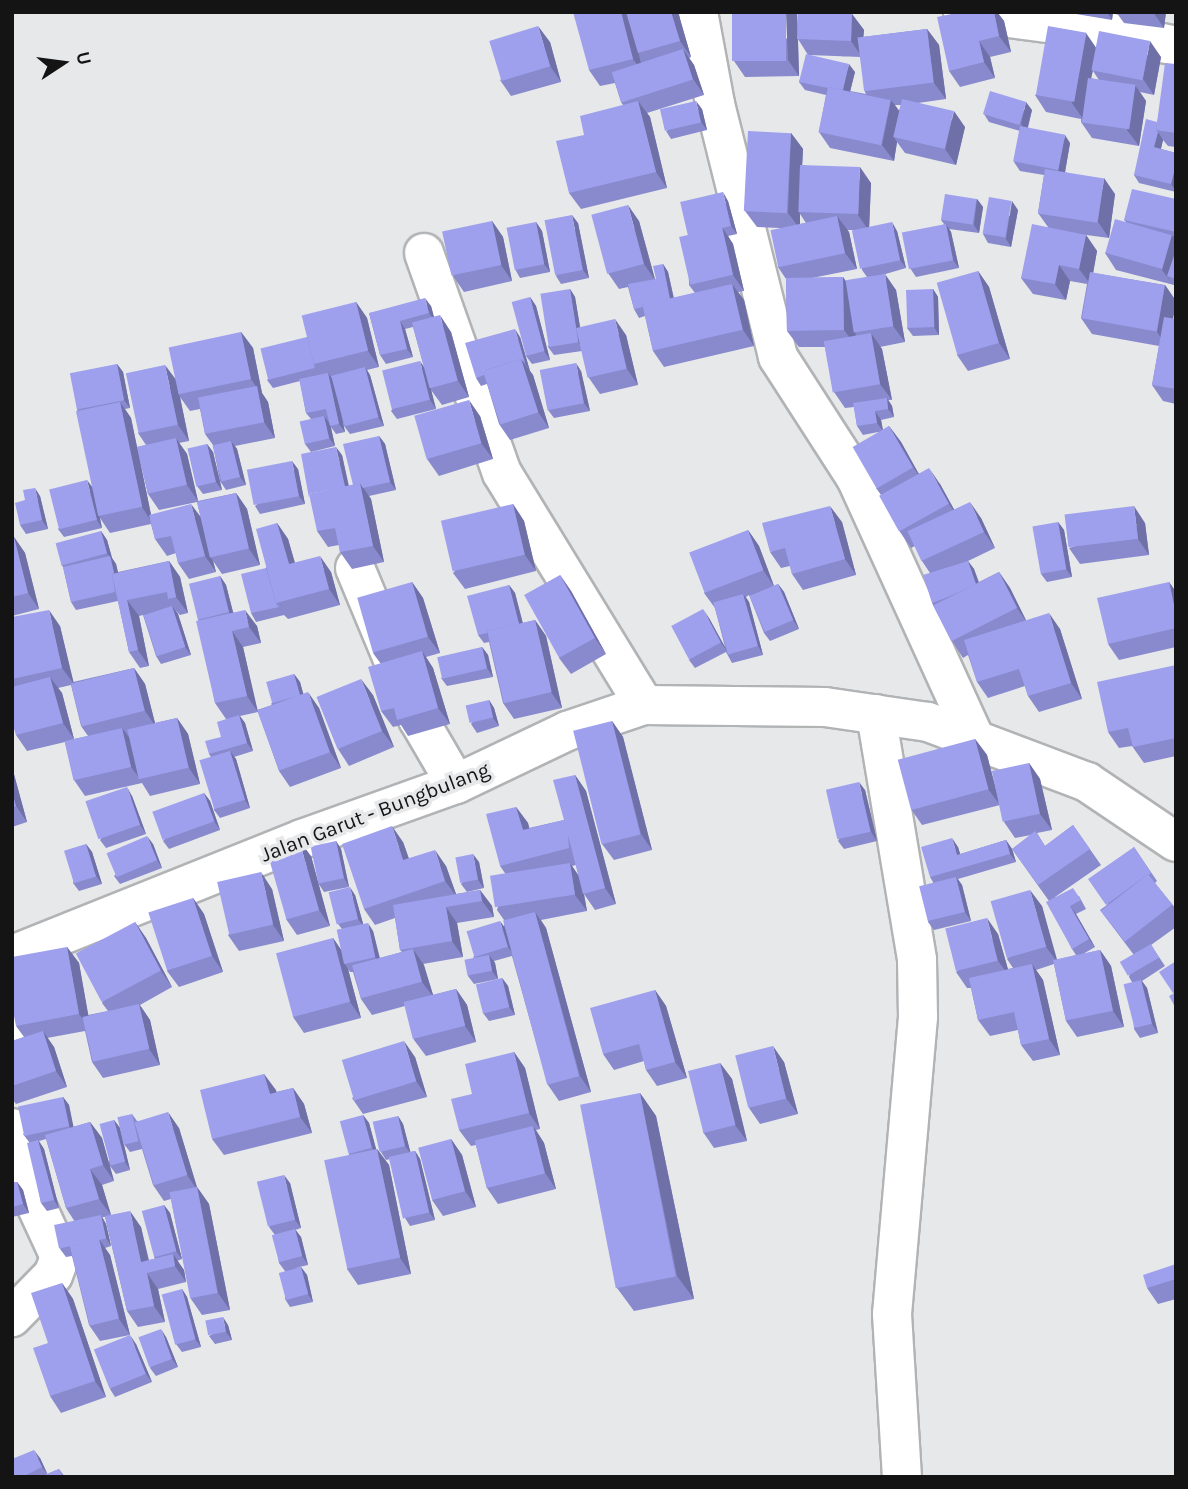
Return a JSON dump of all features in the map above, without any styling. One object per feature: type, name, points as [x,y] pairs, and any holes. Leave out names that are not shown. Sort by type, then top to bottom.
[{"type":"street","points":[[698,12],[715,104],[778,357],[856,478],[974,737]]},
{"type":"street","points":[[963,12],[1092,29],[1176,47]]},
{"type":"street","points":[[424,253],[502,473],[644,705]]},
{"type":"street","points":[[355,568],[408,696],[456,784]]},
{"type":"street","name":"Jalan Garut - Bungbulang","points":[[12,955],[302,839],[456,784],[567,731],[644,705],[800,705],[928,722],[974,737],[1087,782],[1176,842]]},
{"type":"street","points":[[876,714],[917,960],[918,1017],[892,1314],[902,1477]]},
{"type":"street","points":[[12,1009],[20,1049],[12,1053]]},
{"type":"street","points":[[12,1128],[30,1192],[60,1257],[53,1275],[12,1317]]},
{"type":"building","points":[[573,12],[621,12],[633,59],[589,70]]},
{"type":"building","points":[[626,12],[671,12],[680,41],[638,53]]},
{"type":"building","points":[[732,12],[786,12],[786,61],[732,61]]},
{"type":"building","points":[[798,12],[852,14],[851,41],[797,39]]},
{"type":"building","points":[[961,12],[994,12],[999,36],[979,41],[984,62],[949,71],[937,17]]},
{"type":"building","points":[[538,26],[550,66],[502,81],[489,41]]},
{"type":"building","points":[[1048,26],[1086,33],[1074,102],[1036,95]]},
{"type":"building","points":[[927,29],[934,83],[864,91],[858,38]]},
{"type":"building","points":[[1099,31],[1150,41],[1142,80],[1091,70]]},
{"type":"building","points":[[683,49],[693,79],[622,103],[612,72]]},
{"type":"building","points":[[806,54],[849,64],[843,90],[799,82]]},
{"type":"building","points":[[1165,63],[1176,64],[1176,133],[1156,130]]},
{"type":"building","points":[[1088,78],[1136,85],[1129,129],[1082,123]]},
{"type":"building","points":[[828,87],[891,100],[881,145],[818,132]]},
{"type":"building","points":[[990,91],[1026,102],[1019,125],[983,114]]},
{"type":"building","points":[[902,99],[954,111],[945,149],[893,137]]},
{"type":"building","points":[[638,101],[656,172],[569,193],[556,141],[584,135],[580,116]]},
{"type":"building","points":[[696,101],[701,122],[665,131],[660,109]]},
{"type":"building","points":[[1146,119],[1157,122],[1158,132],[1154,147],[1176,153],[1171,184],[1134,175]]},
{"type":"building","points":[[1020,126],[1065,135],[1058,170],[1013,161]]},
{"type":"building","points":[[748,131],[791,133],[787,213],[744,211]]},
{"type":"building","points":[[800,165],[860,167],[858,214],[798,212]]},
{"type":"building","points":[[1045,169],[1104,178],[1097,223],[1038,213]]},
{"type":"building","points":[[1132,189],[1176,199],[1176,232],[1124,220]]},
{"type":"building","points":[[723,192],[731,226],[688,236],[680,202]]},
{"type":"building","points":[[945,194],[977,199],[973,225],[941,220]]},
{"type":"building","points":[[989,197],[1012,201],[1005,237],[983,233]]},
{"type":"building","points":[[628,205],[644,264],[607,274],[591,215]]},
{"type":"building","points":[[572,215],[583,270],[555,275],[545,220]]},
{"type":"building","points":[[837,216],[845,253],[778,267],[770,230]]},
{"type":"building","points":[[1115,219],[1172,235],[1162,269],[1105,253]]},
{"type":"building","points":[[492,221],[501,265],[451,276],[442,232]]},
{"type":"building","points":[[536,222],[544,264],[515,270],[507,228]]},
{"type":"building","points":[[892,222],[900,260],[860,269],[852,231]]},
{"type":"building","points":[[946,224],[953,260],[909,269],[902,233]]},
{"type":"building","points":[[1032,224],[1086,235],[1079,269],[1059,265],[1055,284],[1021,278]]},
{"type":"building","points":[[722,227],[733,275],[690,285],[679,237]]},
{"type":"building","points":[[1176,250],[1176,279],[1167,276]]},
{"type":"building","points":[[663,264],[670,299],[634,309],[628,284],[656,279],[653,266]]},
{"type":"building","points":[[978,271],[999,343],[957,355],[937,283]]},
{"type":"building","points":[[1090,272],[1165,285],[1157,331],[1082,318]]},
{"type":"building","points":[[885,274],[893,326],[854,333],[845,280]]},
{"type":"building","points":[[843,277],[844,330],[787,331],[786,278]]},
{"type":"building","points":[[732,284],[743,330],[653,350],[642,305]]},
{"type":"building","points":[[570,289],[578,342],[549,347],[540,294]]},
{"type":"building","points":[[933,289],[934,327],[907,328],[906,290]]},
{"type":"building","points":[[530,297],[544,351],[526,356],[512,302]]},
{"type":"building","points":[[425,298],[429,313],[400,321],[407,349],[380,355],[369,313]]},
{"type":"building","points":[[356,302],[368,351],[314,364],[302,316]]},
{"type":"building","points":[[440,315],[458,381],[430,388],[412,323]]},
{"type":"building","points":[[1164,317],[1176,319],[1176,389],[1152,385]]},
{"type":"building","points":[[615,319],[626,369],[587,378],[576,328]]},
{"type":"building","points":[[515,329],[525,363],[521,359],[483,371],[484,375],[476,378],[465,343]]},
{"type":"building","points":[[241,332],[251,379],[179,394],[169,347]]},
{"type":"building","points":[[871,333],[880,384],[833,393],[824,341]]},
{"type":"building","points":[[307,337],[315,368],[268,380],[260,349]]},
{"type":"building","points":[[521,359],[538,412],[500,425],[483,371]]},
{"type":"building","points":[[420,361],[430,400],[392,409],[382,370]]},
{"type":"building","points":[[576,363],[584,403],[548,410],[540,370]]},
{"type":"building","points":[[117,364],[124,400],[77,409],[70,373]]},
{"type":"building","points":[[165,365],[178,425],[139,433],[126,373]]},
{"type":"building","points":[[365,367],[378,417],[345,426],[331,376]]},
{"type":"building","points":[[328,373],[339,424],[330,426],[326,409],[306,413],[299,379]]},
{"type":"building","points":[[257,386],[264,422],[205,434],[198,397]]},
{"type":"building","points":[[887,398],[888,409],[875,411],[877,423],[857,426],[853,403]]},
{"type":"building","points":[[469,400],[481,443],[427,459],[414,416]]},
{"type":"building","points":[[120,402],[142,507],[98,516],[76,411]]},
{"type":"building","points":[[324,416],[329,438],[305,444],[300,422]]},
{"type":"building","points":[[889,426],[913,468],[877,489],[853,447]]},
{"type":"building","points":[[379,436],[390,482],[363,488],[360,483],[353,485],[343,444]]},
{"type":"building","points":[[176,438],[187,485],[148,494],[137,447]]},
{"type":"building","points":[[231,441],[240,477],[222,481],[213,446]]},
{"type":"building","points":[[207,444],[216,482],[196,486],[188,448]]},
{"type":"building","points":[[336,447],[345,487],[309,494],[309,498],[301,454]]},
{"type":"building","points":[[292,461],[299,496],[254,505],[247,470]]},
{"type":"building","points":[[929,468],[949,504],[899,531],[879,496]]},
{"type":"building","points":[[87,480],[97,520],[59,529],[49,489]]},
{"type":"building","points":[[360,483],[373,546],[340,552],[335,528],[317,531],[309,494]]},
{"type":"building","points":[[35,488],[42,520],[20,525],[15,503],[25,500],[23,490]]},
{"type":"building","points":[[236,493],[249,549],[210,558],[197,502]]},
{"type":"building","points":[[970,502],[984,532],[921,561],[907,531]]},
{"type":"building","points":[[191,504],[205,556],[178,563],[171,536],[155,539],[149,515]]},
{"type":"building","points":[[513,504],[525,555],[453,571],[441,521]]},
{"type":"building","points":[[830,506],[845,559],[792,574],[785,548],[770,552],[762,523]]},
{"type":"building","points":[[1134,506],[1138,539],[1069,547],[1065,515]]},
{"type":"building","points":[[1058,522],[1066,569],[1041,574],[1032,527]]},
{"type":"building","points":[[277,523],[289,564],[320,556],[329,589],[276,603],[256,529]]},
{"type":"building","points":[[748,530],[763,570],[705,593],[689,553]]},
{"type":"building","points":[[101,531],[107,553],[62,565],[56,543]]},
{"type":"building","points":[[12,537],[28,593],[12,597]]},
{"type":"building","points":[[110,556],[115,592],[71,602],[63,567]]},
{"type":"building","points":[[169,561],[176,597],[168,599],[167,592],[127,600],[138,650],[129,652],[112,574]]},
{"type":"building","points":[[968,561],[976,584],[932,603],[923,575]]},
{"type":"building","points":[[266,568],[279,607],[251,613],[241,574]]},
{"type":"building","points":[[999,572],[1017,608],[951,641],[933,606]]},
{"type":"building","points":[[560,575],[595,638],[559,658],[524,595]]},
{"type":"building","points":[[220,576],[229,612],[198,620],[189,584]]},
{"type":"building","points":[[412,582],[428,637],[373,653],[357,598]]},
{"type":"building","points":[[1169,582],[1176,614],[1176,628],[1108,644],[1097,598]]},
{"type":"building","points":[[778,584],[793,620],[765,632],[749,596]]},
{"type":"building","points":[[509,585],[519,624],[478,635],[467,596]]},
{"type":"building","points":[[743,594],[758,646],[728,654],[713,603]]},
{"type":"building","points":[[172,606],[185,647],[157,656],[143,615]]},
{"type":"building","points":[[703,609],[721,643],[689,659],[671,626]]},
{"type":"building","points":[[49,610],[62,668],[12,679],[12,617]]},
{"type":"building","points":[[245,610],[249,627],[232,631],[247,696],[215,703],[196,621]]},
{"type":"building","points":[[1049,613],[1071,683],[1028,696],[1019,669],[977,682],[964,640]]},
{"type":"building","points":[[535,620],[552,692],[504,703],[487,631]]},
{"type":"building","points":[[482,647],[487,668],[442,679],[437,657]]},
{"type":"building","points":[[422,651],[438,708],[397,720],[394,708],[381,711],[368,667]]},
{"type":"building","points":[[1176,665],[1176,738],[1133,747],[1128,728],[1108,732],[1097,682]]},
{"type":"building","points":[[134,668],[145,711],[82,726],[71,684]]},
{"type":"building","points":[[294,674],[300,695],[272,703],[266,682]]},
{"type":"building","points":[[50,677],[63,723],[16,735],[12,722],[12,687]]},
{"type":"building","points":[[361,679],[382,731],[337,749],[316,697]]},
{"type":"building","points":[[308,692],[330,752],[279,771],[257,710]]},
{"type":"building","points":[[489,700],[493,718],[470,723],[466,705]]},
{"type":"building","points":[[239,715],[247,743],[209,754],[205,741],[221,737],[217,722]]},
{"type":"building","points":[[177,718],[188,768],[139,779],[127,729]]},
{"type":"building","points":[[612,721],[640,835],[601,844],[573,731]]},
{"type":"building","points":[[122,728],[131,767],[74,780],[65,741]]},
{"type":"building","points":[[975,739],[988,789],[911,810],[898,760]]},
{"type":"building","points":[[230,751],[245,800],[214,809],[199,760]]},
{"type":"building","points":[[1029,763],[1040,814],[1003,822],[992,771]]},
{"type":"building","points":[[575,775],[605,888],[583,894],[568,835],[569,848],[500,866],[486,814],[516,807],[523,830],[564,820],[553,780]]},
{"type":"building","points":[[859,782],[870,832],[837,839],[826,790]]},
{"type":"building","points":[[127,787],[140,825],[98,839],[85,801]]},
{"type":"building","points":[[12,792],[16,806],[12,808]]},
{"type":"building","points":[[204,793],[214,821],[163,840],[152,812]]},
{"type":"building","points":[[1073,825],[1090,849],[1038,885],[1012,849],[1035,831],[1045,846]]},
{"type":"building","points":[[392,826],[403,860],[435,850],[445,881],[364,909],[342,844]]},
{"type":"building","points":[[147,836],[157,860],[117,877],[106,853]]},
{"type":"building","points":[[952,838],[957,855],[1006,840],[1010,854],[930,877],[921,847]]},
{"type":"building","points":[[299,840],[319,910],[286,920],[266,849]]},
{"type":"building","points":[[336,841],[344,878],[318,884],[311,846]]},
{"type":"building","points":[[86,844],[96,877],[74,883],[64,851]]},
{"type":"building","points":[[1134,847],[1151,873],[1106,905],[1088,879]]},
{"type":"building","points":[[473,854],[478,880],[460,883],[455,857]]},
{"type":"building","points":[[570,863],[575,895],[495,907],[490,876]]},
{"type":"building","points":[[261,872],[273,925],[229,935],[217,882]]},
{"type":"building","points":[[1148,874],[1172,905],[1125,942],[1101,911]]},
{"type":"building","points":[[956,877],[965,912],[928,921],[919,886]]},
{"type":"building","points":[[350,887],[358,919],[337,924],[329,892]]},
{"type":"building","points":[[1073,888],[1081,900],[1070,906],[1089,939],[1072,949],[1046,902]]},
{"type":"building","points":[[480,890],[482,901],[446,907],[452,941],[400,950],[393,905]]},
{"type":"building","points":[[1030,890],[1046,947],[1007,958],[991,901]]},
{"type":"building","points":[[193,898],[212,956],[167,971],[148,913]]},
{"type":"building","points":[[535,912],[579,1076],[547,1085],[503,921]]},
{"type":"building","points":[[987,918],[998,961],[956,971],[945,928]]},
{"type":"building","points":[[500,921],[508,947],[474,957],[467,931]]},
{"type":"building","points":[[135,922],[161,971],[102,1002],[76,953]]},
{"type":"building","points":[[368,923],[375,957],[344,964],[337,930]]},
{"type":"building","points":[[333,938],[350,1002],[293,1017],[276,953]]},
{"type":"building","points":[[1151,944],[1159,958],[1128,976],[1120,962]]},
{"type":"building","points":[[67,947],[79,1014],[16,1026],[12,1006],[12,957]]},
{"type":"building","points":[[413,949],[422,982],[361,998],[352,965]]},
{"type":"building","points":[[1100,950],[1113,1011],[1066,1021],[1053,960]]},
{"type":"building","points":[[489,955],[492,971],[468,975],[464,960]]},
{"type":"building","points":[[1176,961],[1176,992],[1173,993],[1159,972]]},
{"type":"building","points":[[1032,964],[1049,1039],[1021,1045],[1014,1012],[978,1020],[969,978]]},
{"type":"building","points":[[502,978],[509,1007],[483,1014],[476,985]]},
{"type":"building","points":[[1141,980],[1152,1024],[1134,1028],[1124,984]]},
{"type":"building","points":[[456,989],[465,1026],[413,1039],[404,1002]]},
{"type":"building","points":[[655,990],[675,1062],[646,1070],[639,1044],[603,1054],[590,1008]]},
{"type":"building","points":[[1176,992],[1176,1009],[1169,996]]},
{"type":"building","points":[[139,1004],[149,1049],[93,1062],[82,1017]]},
{"type":"building","points":[[43,1031],[56,1071],[12,1086],[12,1041]]},
{"type":"building","points":[[404,1041],[416,1081],[354,1100],[342,1060]]},
{"type":"building","points":[[773,1046],[786,1098],[748,1108],[735,1055]]},
{"type":"building","points":[[514,1052],[529,1113],[459,1130],[451,1099],[472,1094],[465,1064]]},
{"type":"building","points":[[720,1063],[735,1125],[703,1133],[688,1071]]},
{"type":"building","points":[[264,1074],[270,1094],[293,1088],[300,1117],[212,1139],[200,1090]]},
{"type":"building","points":[[640,1093],[676,1277],[616,1288],[580,1105]]},
{"type":"building","points":[[63,1097],[69,1126],[24,1136],[18,1107]]},
{"type":"building","points":[[168,1112],[187,1175],[154,1185],[135,1122]]},
{"type":"building","points":[[132,1114],[138,1141],[124,1145],[117,1117]]},
{"type":"building","points":[[363,1115],[372,1148],[349,1154],[340,1121]]},
{"type":"building","points":[[398,1116],[405,1146],[380,1152],[373,1122]]},
{"type":"building","points":[[114,1120],[125,1162],[111,1165],[100,1124]]},
{"type":"building","points":[[90,1122],[103,1165],[90,1169],[99,1199],[66,1208],[45,1135]]},
{"type":"building","points":[[533,1126],[545,1174],[487,1188],[475,1141]]},
{"type":"building","points":[[451,1139],[465,1191],[432,1200],[418,1148]]},
{"type":"building","points":[[38,1140],[54,1200],[41,1203],[27,1143]]},
{"type":"building","points":[[377,1149],[400,1258],[347,1269],[324,1160]]},
{"type":"building","points":[[415,1151],[429,1212],[403,1218],[389,1157]]},
{"type":"building","points":[[284,1175],[295,1220],[268,1226],[257,1182]]},
{"type":"building","points":[[17,1182],[23,1204],[12,1207],[12,1183]]},
{"type":"building","points":[[197,1187],[218,1293],[190,1298],[170,1192]]},
{"type":"building","points":[[164,1205],[176,1251],[154,1257],[142,1211]]},
{"type":"building","points":[[130,1211],[141,1262],[173,1254],[175,1266],[147,1273],[154,1306],[127,1311],[105,1216]]},
{"type":"building","points":[[101,1215],[106,1238],[59,1248],[54,1225]]},
{"type":"building","points":[[295,1229],[302,1256],[279,1262],[272,1235]]},
{"type":"building","points":[[99,1239],[119,1319],[90,1326],[70,1246]]},
{"type":"building","points":[[1176,1264],[1176,1279],[1147,1288],[1143,1275]]},
{"type":"building","points":[[301,1267],[308,1294],[286,1300],[279,1273]]},
{"type":"building","points":[[62,1283],[95,1381],[50,1396],[33,1348],[48,1343],[31,1293]]},
{"type":"building","points":[[182,1289],[195,1339],[175,1345],[162,1294]]},
{"type":"building","points":[[223,1317],[226,1332],[208,1335],[205,1320]]},
{"type":"building","points":[[161,1329],[172,1359],[149,1367],[138,1337]]},
{"type":"building","points":[[130,1335],[146,1374],[110,1389],[94,1350]]},
{"type":"building","points":[[34,1450],[42,1467],[22,1477],[12,1477],[12,1459]]},
{"type":"building","points":[[59,1469],[63,1477],[40,1477]]}]
